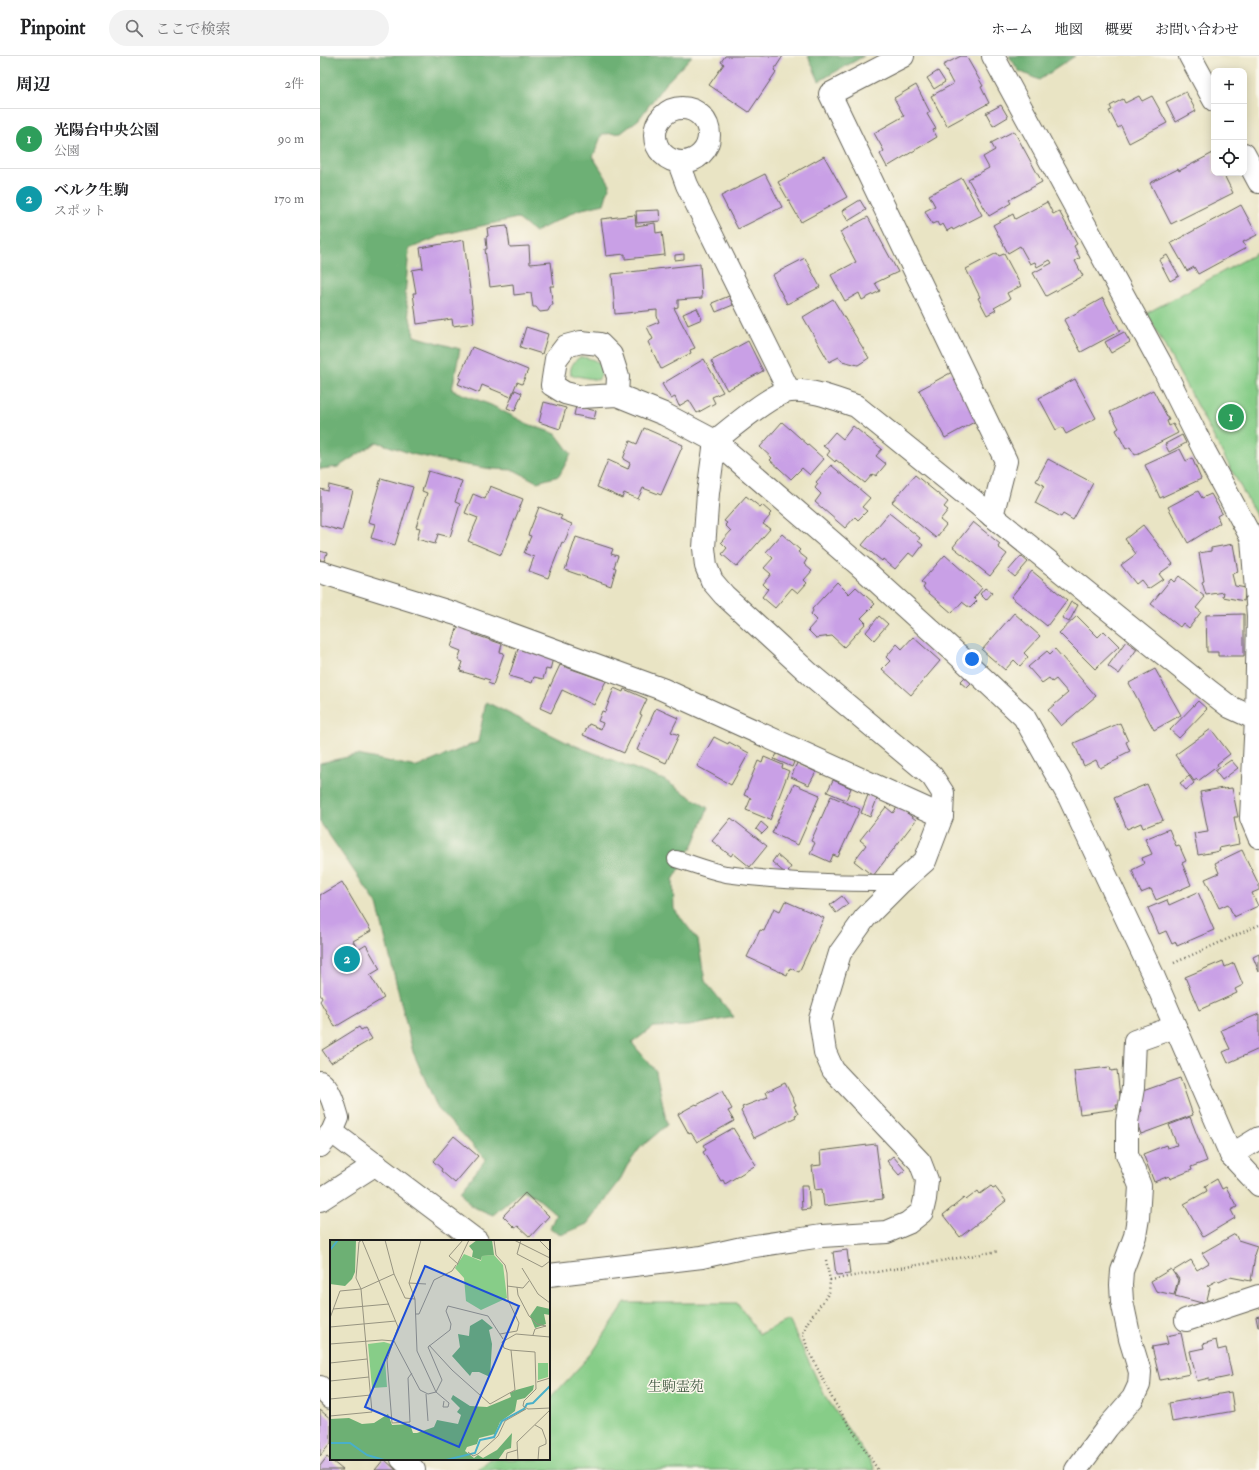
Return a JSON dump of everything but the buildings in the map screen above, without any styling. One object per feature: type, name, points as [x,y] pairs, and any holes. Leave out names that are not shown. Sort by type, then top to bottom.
[{"type":"street","points":[[903,56],[830,94],[1006,461],[992,516]]},
{"type":"street","points":[[993,56],[1162,366],[1205,452],[1252,539],[1258,616],[1258,719],[1251,818],[1259,837]]},
{"type":"street","points":[[1190,56],[1211,94]]},
{"type":"street","points":[[1247,159],[1259,181]]},
{"type":"street","points":[[679,163],[687,185],[789,391]]},
{"type":"street","points":[[550,1275],[702,1257],[742,1248],[822,1236],[887,1232],[908,1222],[922,1212],[925,1199],[927,1180],[920,1162],[833,1070],[825,1052],[820,1019],[840,953],[865,918],[900,883],[925,861],[942,816],[943,793],[932,776],[811,675],[724,595],[712,581],[706,566],[704,548],[708,493],[715,441],[746,416],[776,397],[789,391],[817,393],[856,406],[1230,707],[1258,719]]},
{"type":"street","points":[[617,395],[664,414],[715,441],[860,566],[1024,717],[1070,797],[1152,973],[1231,1155],[1259,1185]]},
{"type":"street","points":[[320,572],[456,614],[662,689],[942,816]]},
{"type":"street","points":[[1076,1470],[1107,1428],[1133,1398],[1139,1385],[1140,1372],[1130,1338],[1122,1301],[1121,1285],[1122,1271],[1137,1224],[1140,1194],[1140,1186],[1127,1154],[1127,1122],[1133,1088],[1134,1041],[1176,1027]]},
{"type":"street","points":[[320,1082],[325,1086],[333,1102],[338,1118],[326,1139],[376,1164],[476,1240]]},
{"type":"street","points":[[1231,1155],[1259,1138]]},
{"type":"street","points":[[320,1200],[376,1164]]},
{"type":"street","points":[[1186,1320],[1259,1296]]},
{"type":"street","points":[[320,1387],[330,1397]]},
{"type":"street","points":[[403,1460],[414,1470]]},
{"type":"lane","points":[[676,859],[732,874],[812,881],[900,883]]},
{"type":"path","points":[[1152,973],[1259,924]]},
{"type":"path","points":[[822,1236],[830,1280],[829,1294],[807,1323],[803,1333],[807,1347],[832,1400],[878,1470]]},
{"type":"path","points":[[830,1280],[1000,1251]]},
{"type":"green space","points":[[320,56],[692,56],[664,85],[639,119],[621,133],[602,134],[593,157],[610,184],[604,204],[578,210],[535,232],[517,218],[445,234],[409,249],[405,296],[414,336],[460,349],[452,390],[491,405],[528,424],[556,434],[571,454],[559,476],[537,482],[514,470],[492,469],[454,463],[412,454],[377,442],[338,467],[320,469]]},
{"type":"green space","points":[[808,56],[864,56],[819,81]]},
{"type":"green space","points":[[1009,56],[1075,56],[1039,80],[1019,71]]},
{"type":"green space","points":[[1259,252],[1259,521],[1147,313]]},
{"type":"green space","points":[[580,357],[591,359],[602,366],[601,375],[598,380],[571,375],[572,364]]},
{"type":"green space","points":[[486,702],[566,742],[664,780],[708,808],[694,843],[673,880],[674,909],[698,940],[705,981],[734,1017],[689,1026],[653,1027],[632,1043],[656,1071],[667,1125],[640,1148],[627,1166],[619,1182],[587,1224],[561,1235],[550,1228],[556,1214],[536,1197],[522,1190],[493,1215],[471,1206],[461,1191],[486,1159],[438,1109],[413,1052],[377,904],[320,822],[320,763],[357,755],[417,767],[478,742]]},
{"type":"green space","name":"生駒霊苑","points":[[625,1303],[737,1303],[759,1334],[789,1320],[825,1396],[875,1470],[478,1470],[489,1460],[550,1460],[550,1399],[593,1352]]},
{"type":"place","name":"光陽台中央公園","points":[[1231,417]]},
{"type":"place","name":"ベルク生駒","points":[[347,959]]}]
